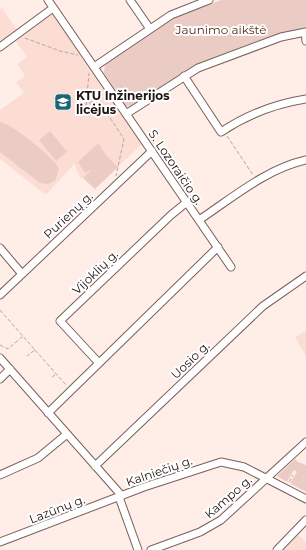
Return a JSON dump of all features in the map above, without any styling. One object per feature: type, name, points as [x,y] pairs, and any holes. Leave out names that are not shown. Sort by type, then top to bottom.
[{"type":"street","name":"S. Lozoraičio g.","points":[[48,0],[231,267]]},
{"type":"street","points":[[130,0],[150,29]]},
{"type":"street","points":[[94,67],[171,15],[210,0]]},
{"type":"street","points":[[0,47],[53,8]]},
{"type":"street","points":[[126,114],[198,68],[282,38],[306,32],[306,41]]},
{"type":"street","points":[[184,76],[221,132],[256,111],[283,103],[306,99]]},
{"type":"street","name":"Purienų g.","points":[[0,295],[152,151]]},
{"type":"street","points":[[199,220],[257,181],[283,168],[306,160]]},
{"type":"street","name":"Vijoklių g.","points":[[98,362],[60,321],[171,215],[187,202]]},
{"type":"street","points":[[48,412],[218,247]]},
{"type":"street","points":[[0,248],[22,274]]},
{"type":"street","name":"Uosio g.","points":[[96,466],[262,306],[306,276]]},
{"type":"street","name":"Kalniečių g.","points":[[0,358],[96,466],[120,496],[221,462],[236,464],[267,478],[306,499]]},
{"type":"street","points":[[0,379],[10,369]]},
{"type":"street","points":[[0,475],[38,458],[67,434]]},
{"type":"street","name":"Kampo g.","points":[[151,550],[212,527],[233,511],[306,442]]},
{"type":"street","points":[[120,496],[138,550]]},
{"type":"street","name":"Lazūnų g.","points":[[0,542],[120,496]]},
{"type":"street","points":[[277,550],[306,520]]},
{"type":"path","points":[[24,38],[77,56],[83,51]]},
{"type":"path","points":[[86,106],[89,74],[94,67]]},
{"type":"path","points":[[79,110],[103,94]]},
{"type":"path","points":[[97,98],[124,139],[116,176]]},
{"type":"path","points":[[224,130],[257,181]]},
{"type":"path","points":[[0,310],[71,391]]},
{"type":"path","points":[[0,344],[8,349],[23,336]]},
{"type":"path","points":[[27,356],[35,350]]},
{"type":"path","points":[[52,377],[56,374]]},
{"type":"path","points":[[285,488],[293,475]]},
{"type":"shaded area","points":[[2,8],[17,30],[2,42],[0,40],[0,9]]},
{"type":"shaded area","name":"KTU Inžinerijos licėjus","points":[[53,13],[142,144],[95,189],[83,178],[81,179],[74,164],[46,195],[0,159],[0,110],[24,93],[16,82],[25,76],[17,64],[27,57],[16,41]]},
{"type":"shaded area","points":[[306,331],[306,356],[295,337]]},
{"type":"shaded area","points":[[297,534],[306,542],[306,550],[282,550]]},
{"type":"green space","name":"Jaunimo aikštė","points":[[221,0],[306,0],[306,28],[296,30],[184,73],[131,107],[126,106],[104,73],[105,64],[174,18]]},
{"type":"green space","points":[[0,122],[6,124],[23,135],[42,150],[56,164],[59,169],[55,181],[48,184],[40,183],[0,152]]},
{"type":"green space","points":[[50,131],[67,152],[56,161],[39,140]]},
{"type":"green space","points":[[99,144],[106,155],[118,167],[95,189],[83,178],[92,169],[85,173],[78,162]]},
{"type":"green space","points":[[295,459],[306,465],[306,492],[290,483],[297,472],[294,470],[287,482],[277,476]]},
{"type":"place","name":"KTU Inžinerijos licėjus","points":[[63,102]]}]
